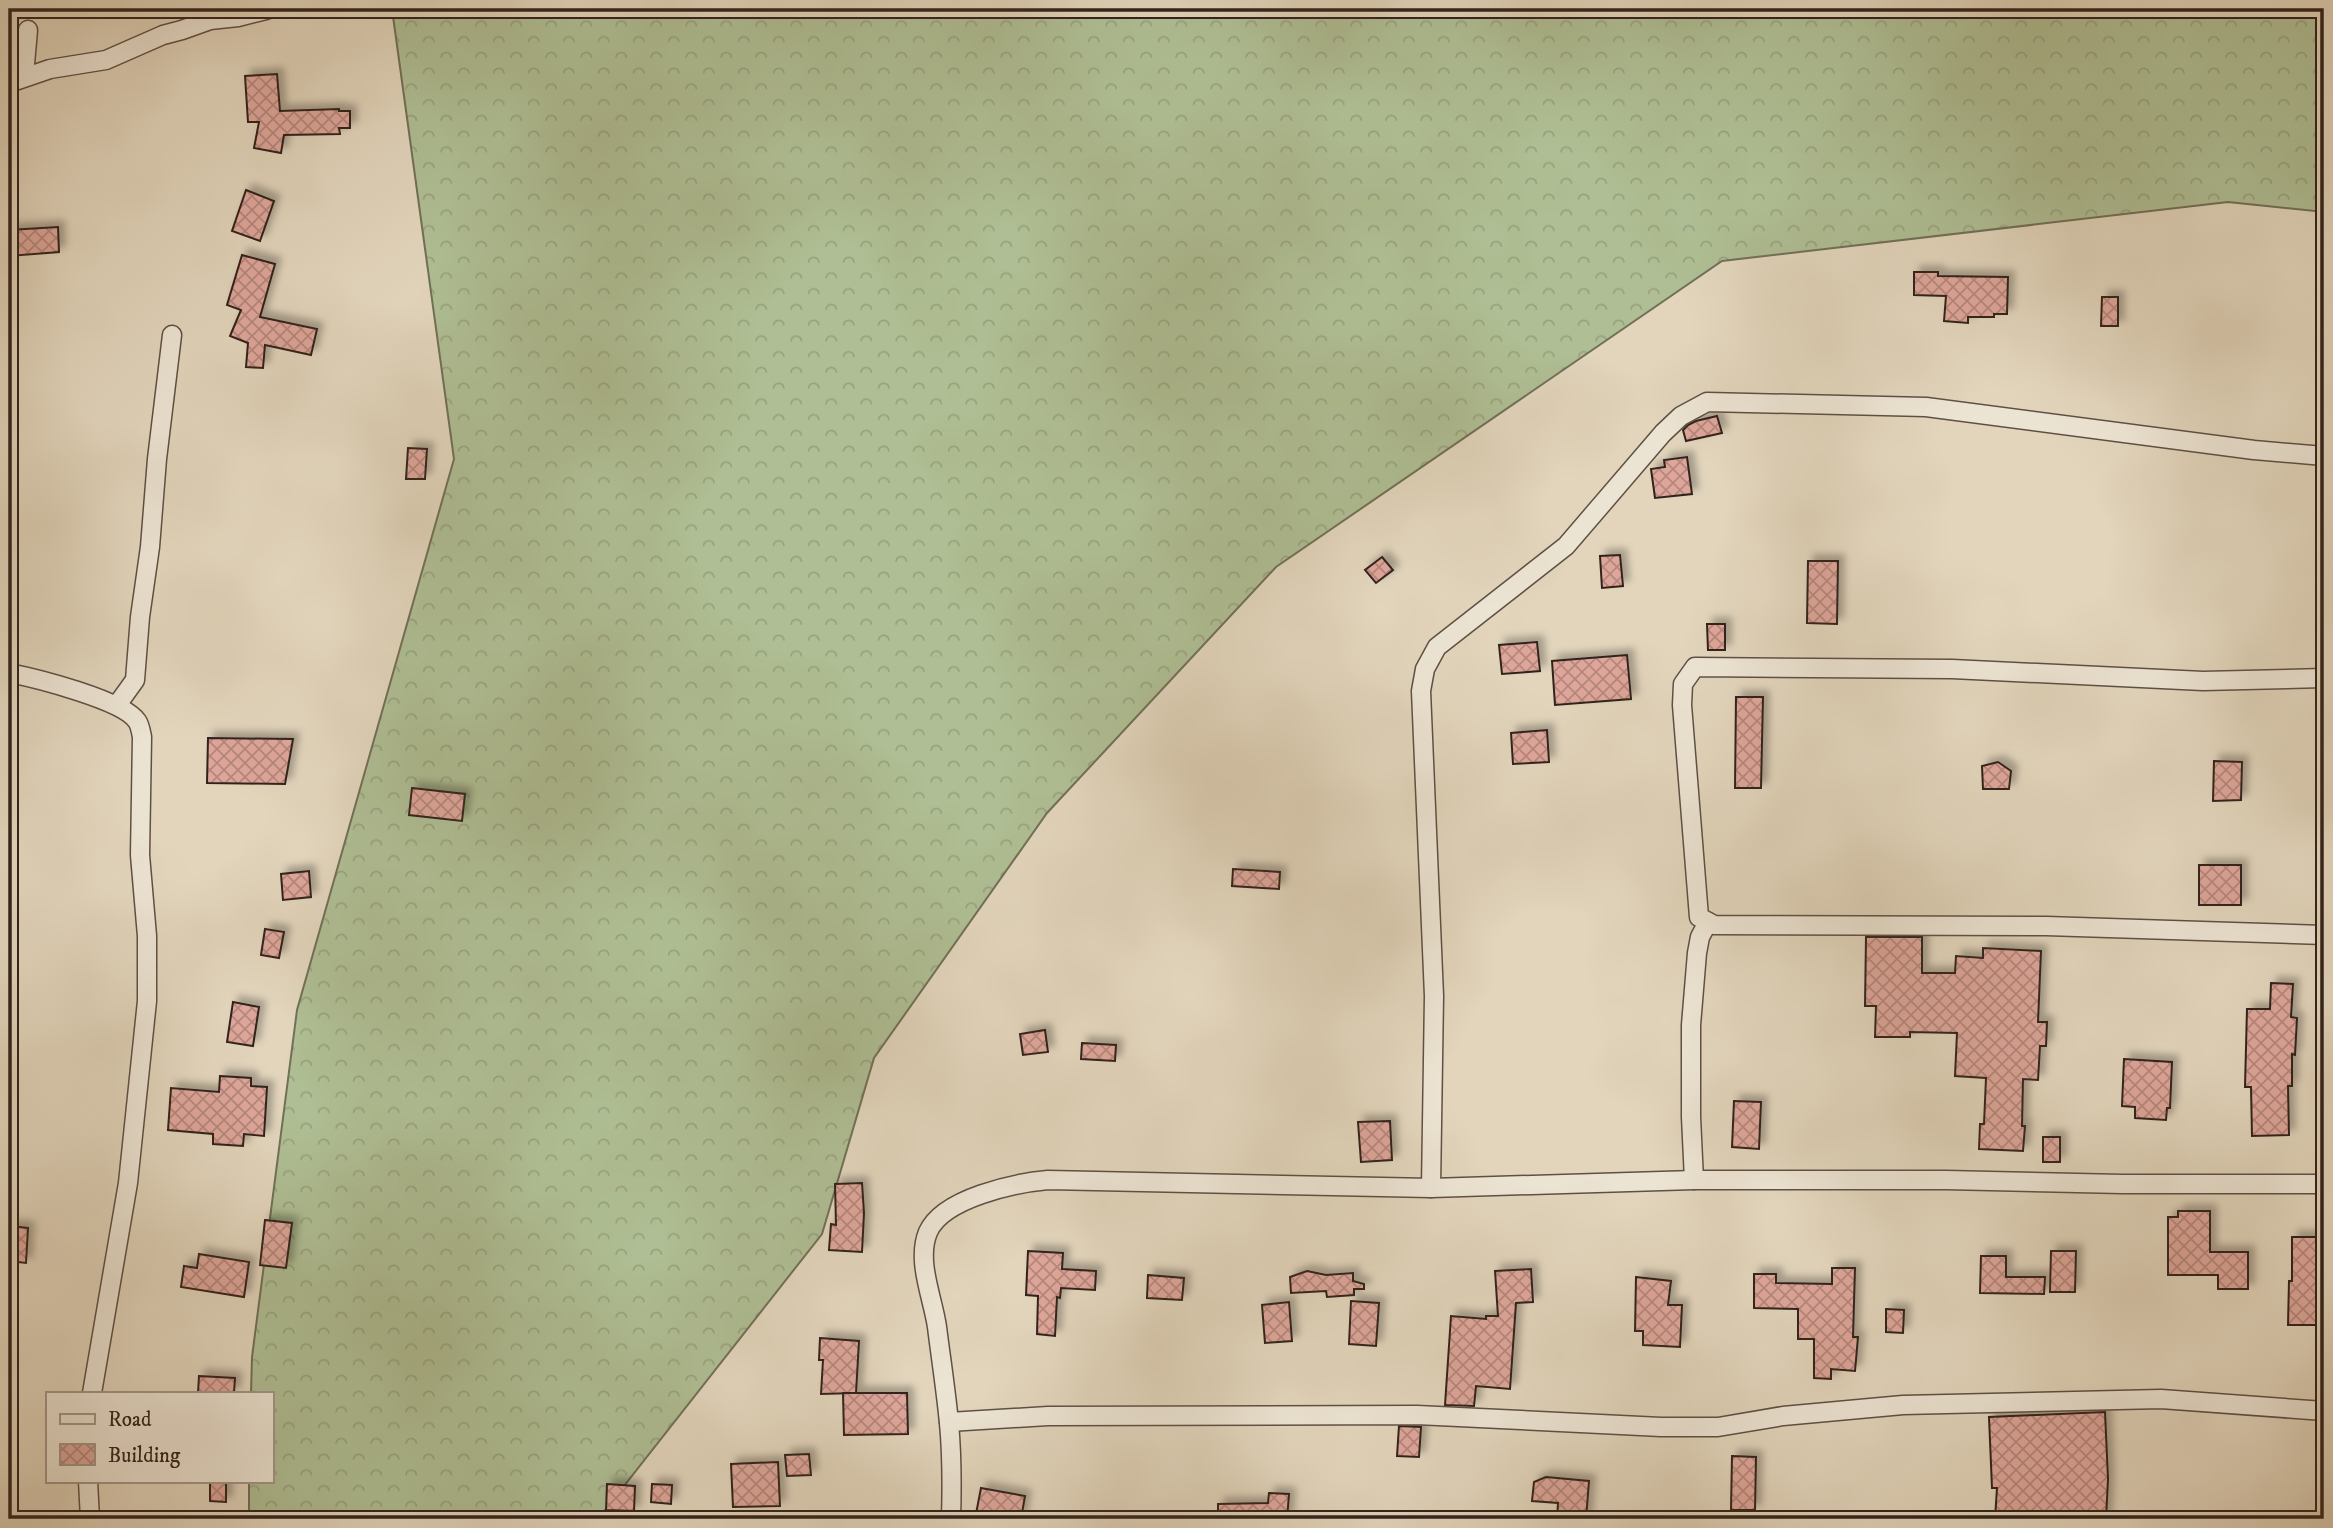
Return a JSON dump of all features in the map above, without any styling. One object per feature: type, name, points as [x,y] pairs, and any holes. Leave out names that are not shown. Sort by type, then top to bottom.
[{"type":"street","points":[[14,81],[50,69],[106,60],[138,44],[210,20],[266,10]]},
{"type":"street","points":[[14,81],[25,64],[28,30]]},
{"type":"street","points":[[117,705],[135,680],[173,335]]},
{"type":"street","points":[[1431,1188],[1434,996],[1421,691],[1424,669],[1437,647],[1566,546],[1663,433],[1681,416],[1707,402],[1926,407],[2254,450],[2324,456]]},
{"type":"street","points":[[2324,678],[2203,681],[1952,669],[1695,667],[1683,684],[1682,705],[1699,917],[1714,925],[2046,926],[2324,935]]},
{"type":"street","points":[[9,673],[34,678],[117,705],[138,722],[142,737],[140,855],[147,936],[147,1001],[128,1182],[92,1392]]},
{"type":"street","points":[[1694,1180],[1691,1025],[1697,953],[1700,937],[1708,922]]},
{"type":"street","points":[[951,1519],[953,1467],[949,1422],[936,1323],[923,1261],[929,1231],[943,1215],[957,1205],[1004,1187],[1048,1180],[1431,1188],[1694,1180],[2324,1184]]},
{"type":"street","points":[[949,1422],[1048,1416],[1417,1415],[1661,1427],[1718,1427],[1783,1416],[1903,1405],[2161,1399],[2324,1411]]},
{"type":"street","points":[[88,1482],[90,1519]]},
{"type":"green space","points":[[392,9],[2324,9],[2324,212],[2228,202],[1722,261],[1276,567],[1047,813],[874,1058],[822,1234],[598,1519],[249,1519],[249,1482],[273,1482],[273,1392],[251,1392],[252,1357],[297,1010],[454,459]]},
{"type":"building","points":[[277,74],[280,111],[350,111],[350,128],[339,128],[340,134],[284,135],[281,153],[254,148],[259,122],[248,122],[245,76]]},
{"type":"building","points":[[246,190],[274,201],[260,241],[232,231]]},
{"type":"building","points":[[58,227],[59,252],[9,256],[9,230]]},
{"type":"building","points":[[242,255],[275,264],[260,317],[317,329],[311,355],[265,345],[263,368],[246,367],[248,343],[230,336],[241,310],[227,305]]},
{"type":"building","points":[[1914,272],[1938,272],[1938,276],[2008,277],[2007,314],[1968,317],[1968,323],[1944,321],[1946,296],[1914,295]]},
{"type":"building","points":[[2102,297],[2118,297],[2118,326],[2101,326]]},
{"type":"building","points":[[1717,416],[1722,433],[1686,441],[1683,430],[1688,425]]},
{"type":"building","points":[[408,448],[427,449],[425,479],[406,479]]},
{"type":"building","points":[[1687,457],[1692,494],[1655,498],[1651,469],[1665,467],[1664,460]]},
{"type":"building","points":[[1620,555],[1623,586],[1602,588],[1600,556]]},
{"type":"building","points":[[1382,557],[1393,570],[1376,583],[1365,570]]},
{"type":"building","points":[[1808,561],[1838,561],[1837,624],[1807,623]]},
{"type":"building","points":[[1707,624],[1725,624],[1725,650],[1708,650]]},
{"type":"building","points":[[1537,642],[1540,671],[1502,674],[1499,645]]},
{"type":"building","points":[[1627,655],[1631,699],[1555,705],[1552,661]]},
{"type":"building","points":[[1736,697],[1763,697],[1761,788],[1735,788]]},
{"type":"building","points":[[1547,730],[1549,762],[1513,764],[1511,733]]},
{"type":"building","points":[[208,738],[293,739],[285,784],[207,783]]},
{"type":"building","points":[[2214,761],[2242,762],[2241,800],[2213,801]]},
{"type":"building","points":[[1998,762],[2011,771],[2009,789],[1983,789],[1982,766]]},
{"type":"building","points":[[412,788],[465,794],[462,821],[409,815]]},
{"type":"building","points":[[2199,865],[2241,865],[2241,905],[2199,905]]},
{"type":"building","points":[[1233,869],[1280,872],[1279,889],[1232,886]]},
{"type":"building","points":[[309,871],[311,897],[283,900],[281,874]]},
{"type":"building","points":[[265,929],[284,932],[279,958],[261,955]]},
{"type":"building","points":[[1866,937],[1922,937],[1922,973],[1955,973],[1956,956],[1983,958],[1983,948],[2041,951],[2038,1022],[2047,1022],[2046,1046],[2040,1046],[2038,1080],[2023,1079],[2023,1151],[1979,1149],[1980,1124],[1984,1124],[1986,1078],[1955,1076],[1957,1033],[1910,1032],[1910,1037],[1875,1037],[1876,1006],[1865,1006]]},
{"type":"building","points":[[2271,983],[2293,984],[2291,1017],[2297,1018],[2295,1055],[2292,1054],[2292,1086],[2288,1086],[2289,1135],[2252,1136],[2251,1087],[2245,1087],[2247,1009],[2270,1009]]},
{"type":"building","points":[[233,1002],[259,1007],[253,1046],[227,1042]]},
{"type":"building","points":[[1045,1030],[1048,1052],[1023,1055],[1020,1034]]},
{"type":"building","points":[[1082,1043],[1116,1045],[1115,1061],[1081,1059]]},
{"type":"building","points":[[2124,1059],[2172,1062],[2170,1108],[2167,1108],[2166,1120],[2135,1118],[2135,1107],[2122,1106]]},
{"type":"building","points":[[220,1076],[251,1078],[251,1086],[267,1087],[264,1136],[244,1134],[243,1146],[213,1144],[213,1134],[168,1130],[171,1088],[219,1092]]},
{"type":"building","points":[[1734,1101],[1761,1102],[1759,1149],[1732,1147]]},
{"type":"building","points":[[1390,1121],[1392,1160],[1361,1162],[1358,1122]]},
{"type":"building","points":[[2043,1137],[2060,1137],[2060,1162],[2043,1162]]},
{"type":"building","points":[[862,1183],[862,1252],[829,1250],[831,1224],[836,1225],[835,1184]]},
{"type":"building","points":[[2178,1211],[2210,1211],[2210,1252],[2248,1252],[2248,1289],[2218,1289],[2218,1275],[2168,1275],[2168,1217],[2178,1217]]},
{"type":"building","points":[[265,1220],[292,1223],[286,1268],[260,1265]]},
{"type":"building","points":[[9,1226],[28,1228],[26,1263],[9,1261]]},
{"type":"building","points":[[2292,1237],[2324,1237],[2324,1325],[2288,1325]]},
{"type":"building","points":[[1028,1251],[1063,1253],[1062,1269],[1096,1271],[1095,1290],[1061,1288],[1060,1298],[1057,1297],[1055,1336],[1037,1334],[1038,1296],[1026,1295]]},
{"type":"building","points":[[2051,1251],[2076,1251],[2075,1292],[2050,1292]]},
{"type":"building","points":[[199,1254],[249,1262],[244,1297],[181,1287],[184,1266],[197,1268]]},
{"type":"building","points":[[1981,1256],[2006,1256],[2006,1277],[2045,1277],[2044,1294],[1980,1293]]},
{"type":"building","points":[[1832,1268],[1855,1268],[1853,1337],[1858,1337],[1855,1371],[1831,1369],[1831,1379],[1814,1378],[1814,1339],[1798,1339],[1798,1309],[1754,1308],[1754,1274],[1776,1274],[1776,1283],[1832,1284]]},
{"type":"building","points":[[1531,1269],[1533,1302],[1516,1303],[1510,1389],[1476,1386],[1474,1406],[1445,1405],[1451,1316],[1486,1319],[1486,1316],[1498,1316],[1495,1271]]},
{"type":"building","points":[[1307,1271],[1326,1275],[1353,1273],[1353,1281],[1364,1284],[1364,1289],[1354,1289],[1354,1295],[1327,1297],[1326,1291],[1291,1293],[1290,1277]]},
{"type":"building","points":[[1148,1275],[1184,1278],[1182,1300],[1147,1298]]},
{"type":"building","points":[[1636,1277],[1671,1281],[1668,1305],[1682,1305],[1680,1347],[1643,1345],[1643,1331],[1635,1331]]},
{"type":"building","points":[[1351,1301],[1379,1303],[1376,1346],[1349,1344]]},
{"type":"building","points":[[1289,1302],[1292,1341],[1265,1343],[1262,1305]]},
{"type":"building","points":[[1886,1309],[1904,1310],[1903,1333],[1886,1332]]},
{"type":"building","points":[[820,1338],[859,1341],[856,1393],[821,1394],[823,1360],[819,1360]]},
{"type":"building","points":[[199,1376],[235,1378],[234,1392],[198,1392]]},
{"type":"building","points":[[843,1393],[907,1393],[908,1434],[844,1435]]},
{"type":"building","points":[[2105,1412],[2108,1479],[2106,1519],[1995,1519],[1997,1488],[1992,1488],[1989,1417]]},
{"type":"building","points":[[1399,1426],[1421,1427],[1419,1457],[1397,1456]]},
{"type":"building","points":[[809,1454],[811,1475],[787,1476],[785,1455]]},
{"type":"building","points":[[1732,1456],[1756,1457],[1755,1510],[1731,1510]]},
{"type":"building","points":[[778,1462],[780,1506],[733,1507],[731,1464]]},
{"type":"building","points":[[1546,1477],[1589,1481],[1586,1519],[1557,1519],[1558,1503],[1532,1501],[1534,1482]]},
{"type":"building","points":[[210,1482],[226,1483],[226,1502],[210,1501]]},
{"type":"building","points":[[607,1484],[635,1486],[634,1511],[606,1510]]},
{"type":"building","points":[[652,1484],[672,1485],[671,1504],[651,1502]]},
{"type":"building","points":[[981,1488],[1025,1496],[1021,1519],[975,1519]]},
{"type":"building","points":[[1269,1493],[1289,1494],[1287,1519],[1218,1519],[1218,1504],[1268,1503]]}]
